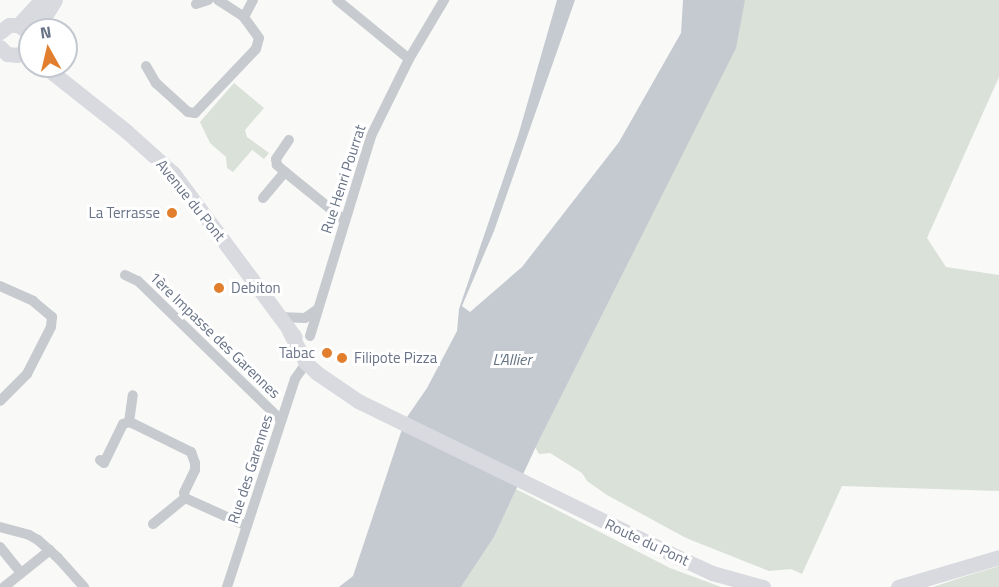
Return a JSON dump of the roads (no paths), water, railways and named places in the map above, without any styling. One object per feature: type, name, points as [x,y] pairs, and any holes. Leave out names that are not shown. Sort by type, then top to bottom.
[{"type":"main road","points":[[33,18],[41,0]]},
{"type":"main road","points":[[44,18],[55,0]]},
{"type":"main road","points":[[0,31],[9,25],[18,28]]},
{"type":"main road","points":[[0,68],[11,51]]},
{"type":"main road","name":"Avenue du Pont","points":[[59,78],[126,131],[173,173],[289,331],[336,384],[358,401]]},
{"type":"main road","name":"Avenue du Pont","points":[[289,331],[306,363],[358,401]]},
{"type":"main road","name":"Route du Pont","points":[[358,401],[534,489],[712,573],[763,587]]},
{"type":"main road","points":[[897,587],[999,557]]},
{"type":"street","points":[[196,4],[208,0]]},
{"type":"street","points":[[146,66],[156,83],[188,112],[195,113],[256,49],[259,38],[244,17],[218,0]]},
{"type":"street","points":[[244,17],[253,0]]},
{"type":"street","points":[[337,0],[409,59]]},
{"type":"street","name":"Rue Henri Pourrat","points":[[310,336],[371,136],[409,59],[444,0]]},
{"type":"street","points":[[289,140],[276,159],[277,165],[344,220]]},
{"type":"street","points":[[263,198],[285,171]]},
{"type":"street","name":"1ère Impasse des Garennes","points":[[125,275],[138,281],[281,420]]},
{"type":"street","points":[[0,285],[33,301],[52,317],[51,327],[27,374],[0,401]]},
{"type":"street","points":[[278,316],[305,318],[318,309]]},
{"type":"street","name":"Rue des Garennes","points":[[227,587],[295,379],[306,363]]},
{"type":"street","points":[[129,422],[133,394]]},
{"type":"street","points":[[100,460],[104,463],[123,424],[129,422],[191,452],[195,470],[184,493],[185,498]]},
{"type":"street","points":[[185,498],[248,526]]},
{"type":"street","points":[[153,524],[185,498]]},
{"type":"street","points":[[0,527],[29,535],[50,550],[84,587]]},
{"type":"street","points":[[0,547],[21,573]]},
{"type":"street","points":[[4,587],[50,550]]},
{"type":"water","name":"L'Allier","points":[[557,0],[575,0],[494,231],[462,306],[470,312],[522,267],[619,142],[681,33],[683,0],[745,0],[736,48],[539,440],[494,537],[461,587],[339,587],[353,576],[405,420],[427,388],[457,331],[459,309],[518,136]]},
{"type":"place","name":"La Terrasse","points":[[172,213]]},
{"type":"place","name":"Debiton","points":[[219,288]]},
{"type":"place","name":"Tabac","points":[[327,353]]},
{"type":"place","name":"Filipote Pizza","points":[[342,358]]}]
